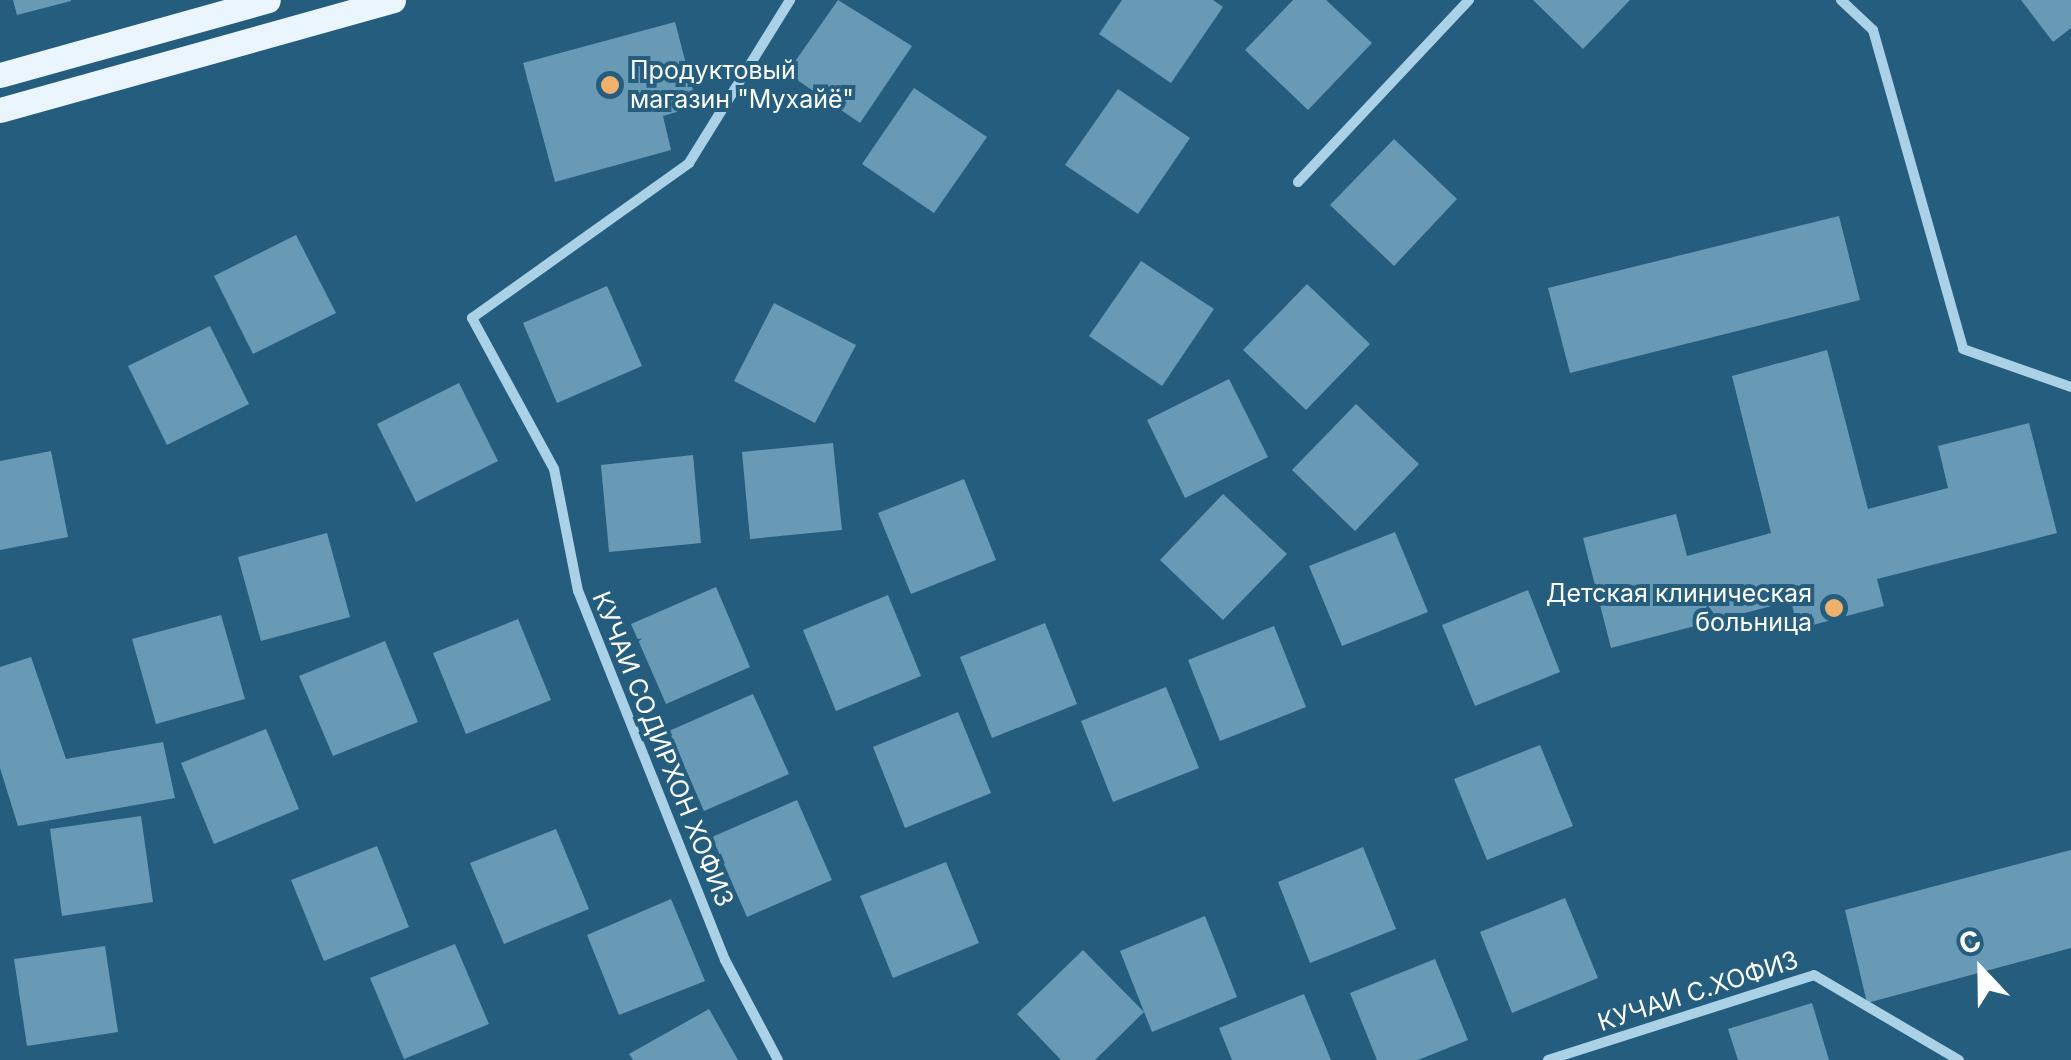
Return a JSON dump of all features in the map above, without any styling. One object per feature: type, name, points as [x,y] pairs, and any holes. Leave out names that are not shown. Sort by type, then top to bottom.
[{"type":"main road","points":[[0,75],[268,0]]},
{"type":"main road","points":[[0,110],[393,0]]},
{"type":"street","name":"КУЧАИ СОДИРХОН ХОФИЗ","points":[[778,1060],[725,960],[578,591],[554,470],[472,318],[688,162],[790,0]]},
{"type":"street","points":[[1298,182],[1469,0]]},
{"type":"street","points":[[1841,0],[1873,30],[1962,349],[2071,387]]},
{"type":"street","name":"КУЧАИ С.ХОФИЗ","points":[[1548,1060],[1814,975],[1959,1060]]},
{"type":"building","points":[[13,0],[71,0],[71,1],[17,15]]},
{"type":"building","points":[[838,0],[912,46],[860,123],[787,73]]},
{"type":"building","points":[[1122,0],[1213,0],[1223,7],[1171,83],[1099,34]]},
{"type":"building","points":[[1293,0],[1326,0],[1372,43],[1308,110],[1245,50]]},
{"type":"building","points":[[1533,0],[1630,0],[1583,49]]},
{"type":"building","points":[[2021,0],[2071,0],[2071,28],[2053,42]]},
{"type":"building","name":"Продуктовый магазин \"Мухайё\"","points":[[675,22],[697,106],[663,116],[671,150],[555,182],[523,63]]},
{"type":"building","points":[[914,88],[987,137],[934,213],[862,164]]},
{"type":"building","points":[[1118,89],[1190,138],[1138,214],[1065,165]]},
{"type":"building","points":[[1394,139],[1457,199],[1394,266],[1330,205]]},
{"type":"building","points":[[1839,216],[1860,300],[1570,373],[1548,288]]},
{"type":"building","points":[[296,235],[336,313],[253,354],[214,276]]},
{"type":"building","points":[[1141,261],[1214,309],[1162,386],[1089,336]]},
{"type":"building","points":[[1307,284],[1370,344],[1306,410],[1243,350]]},
{"type":"building","points":[[607,286],[642,366],[557,403],[523,323]]},
{"type":"building","points":[[774,303],[856,345],[815,423],[734,381]]},
{"type":"building","points":[[210,326],[249,404],[167,445],[128,366]]},
{"type":"building","points":[[1827,350],[1868,509],[1948,488],[1938,446],[2029,423],[2057,533],[1877,579],[1884,606],[1798,629],[1791,601],[1611,648],[1583,538],[1676,514],[1687,556],[1771,533],[1732,376]]},
{"type":"building","points":[[1229,379],[1268,457],[1185,498],[1147,420]]},
{"type":"building","points":[[459,383],[498,461],[416,502],[377,424]]},
{"type":"building","points":[[1356,404],[1419,464],[1355,531],[1292,470]]},
{"type":"building","points":[[833,443],[842,530],[750,539],[742,452]]},
{"type":"building","points":[[51,451],[68,537],[0,550],[0,461]]},
{"type":"building","points":[[693,455],[701,543],[609,552],[601,465]]},
{"type":"building","points":[[964,479],[996,560],[911,594],[878,513]]},
{"type":"building","points":[[1223,494],[1287,554],[1223,620],[1160,560]]},
{"type":"building","points":[[1395,532],[1428,612],[1342,646],[1309,566]]},
{"type":"building","points":[[327,533],[350,617],[261,641],[238,557]]},
{"type":"building","points":[[716,587],[750,667],[666,704],[631,624]]},
{"type":"building","points":[[1528,590],[1560,672],[1475,706],[1442,625]]},
{"type":"building","points":[[888,595],[921,676],[836,711],[803,630]]},
{"type":"building","points":[[221,615],[245,699],[156,724],[132,639]]},
{"type":"building","points":[[518,619],[551,700],[466,734],[433,653]]},
{"type":"building","points":[[1045,623],[1077,704],[992,738],[960,657]]},
{"type":"building","points":[[1274,626],[1306,707],[1220,741],[1188,660]]},
{"type":"building","points":[[385,641],[418,722],[333,756],[299,676]]},
{"type":"building","points":[[31,657],[66,759],[163,742],[175,798],[18,826],[0,768],[0,667]]},
{"type":"building","points":[[1166,687],[1199,768],[1113,802],[1081,721]]},
{"type":"building","points":[[753,694],[789,774],[704,811],[669,731]]},
{"type":"building","points":[[958,712],[991,793],[905,828],[873,747]]},
{"type":"building","points":[[266,729],[299,809],[214,844],[181,763]]},
{"type":"building","points":[[1540,745],[1573,826],[1487,860],[1454,779]]},
{"type":"building","points":[[797,800],[832,880],[747,917],[712,837]]},
{"type":"building","points":[[141,816],[153,902],[62,916],[50,829]]},
{"type":"building","points":[[556,829],[589,909],[504,944],[470,863]]},
{"type":"building","points":[[377,846],[409,927],[324,961],[291,880]]},
{"type":"building","points":[[1363,847],[1396,929],[1310,963],[1278,882]]},
{"type":"building","points":[[2071,850],[2071,948],[1867,1003],[1845,910]]},
{"type":"building","points":[[946,862],[979,943],[893,978],[860,896]]},
{"type":"building","points":[[1565,898],[1598,978],[1512,1013],[1480,932]]},
{"type":"building","points":[[671,899],[705,981],[619,1015],[587,935]]},
{"type":"building","points":[[1205,916],[1237,997],[1152,1032],[1120,951]]},
{"type":"building","points":[[455,944],[489,1024],[404,1059],[370,978]]},
{"type":"building","points":[[105,946],[118,1032],[27,1046],[14,959]]},
{"type":"building","points":[[1083,950],[1144,1012],[1095,1060],[1061,1060],[1017,1014]]},
{"type":"building","points":[[1435,959],[1468,1040],[1418,1060],[1377,1060],[1350,993]]},
{"type":"building","points":[[1304,994],[1331,1060],[1232,1060],[1219,1028]]},
{"type":"building","points":[[1812,1003],[1829,1060],[1738,1060],[1728,1029]]},
{"type":"building","points":[[709,1009],[738,1060],[633,1060],[629,1054]]},
{"type":"place","name":"Продуктовый магазин \"Мухайё\"","points":[[610,85]]},
{"type":"place","name":"Детская клиническая больница","points":[[1834,608]]}]
